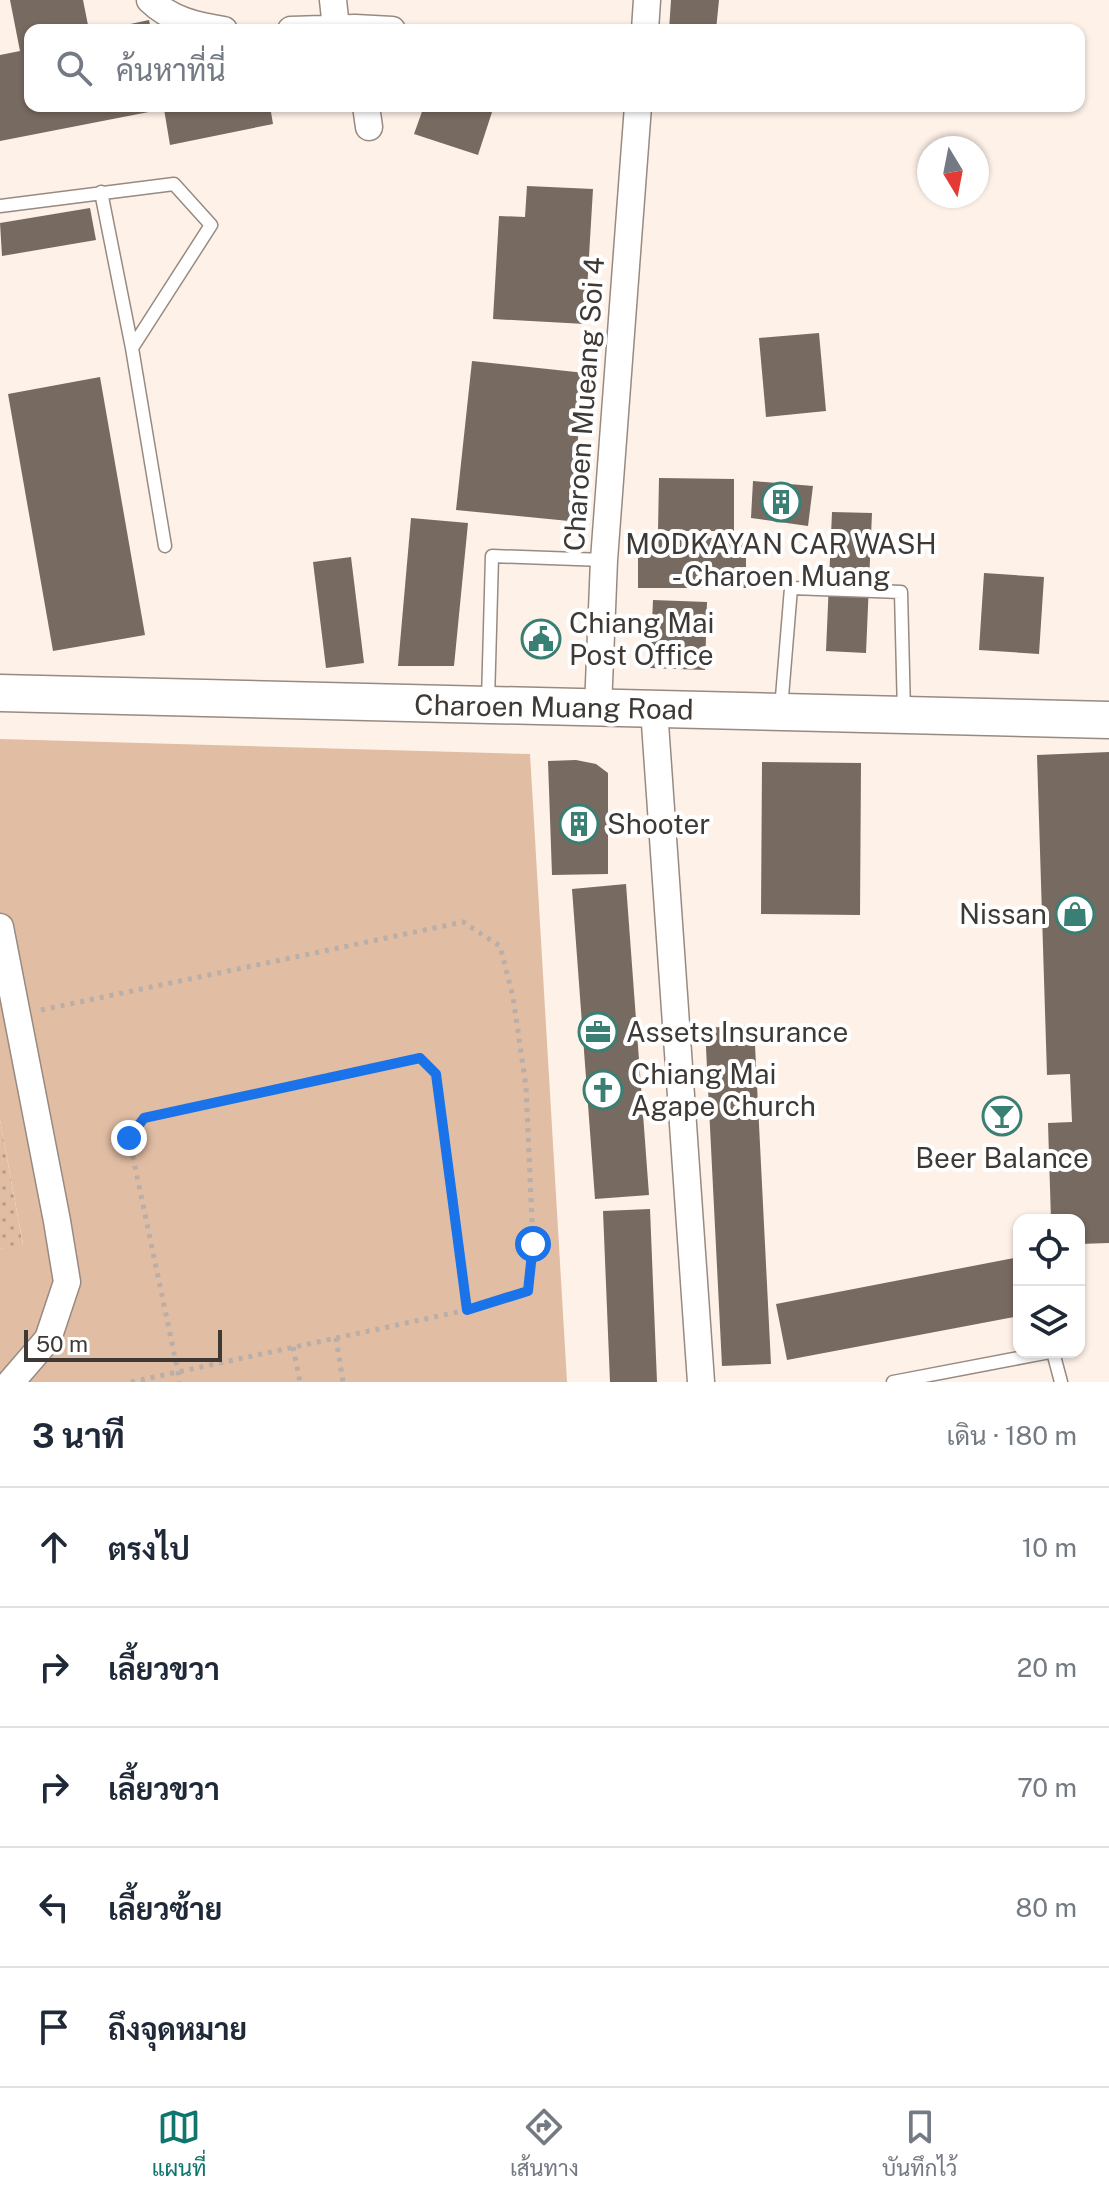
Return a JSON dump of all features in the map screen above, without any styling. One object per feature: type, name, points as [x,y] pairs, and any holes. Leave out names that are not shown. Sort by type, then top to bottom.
[{"type":"main road","name":"Charoen Muang Road","points":[[0,693],[1109,720]]},
{"type":"street","points":[[150,0],[158,8],[190,24]]},
{"type":"street","points":[[333,0],[346,24]]},
{"type":"street","points":[[645,24],[647,0]]},
{"type":"street","name":"Charoen Mueang Soi 4","points":[[598,708],[604,560],[638,112]]},
{"type":"street","points":[[654,709],[701,1382]]},
{"type":"street","points":[[0,927],[67,1282],[48,1339],[11,1382]]},
{"type":"lane","points":[[0,206],[174,184],[211,225],[132,348]]},
{"type":"lane","points":[[101,192],[132,348],[165,546]]},
{"type":"lane","points":[[487,705],[492,556],[604,560]]},
{"type":"lane","points":[[781,712],[791,588],[901,592],[905,716]]},
{"type":"lane","points":[[893,1382],[1019,1358]]},
{"type":"lane","points":[[1053,1358],[1061,1382]]},
{"type":"path","points":[[17,1015],[463,922],[500,946],[513,997],[526,1087],[533,1244],[528,1291],[467,1310],[131,1382]]},
{"type":"path","points":[[179,1382],[129,1138],[144,1118],[420,1058],[436,1074],[467,1310]]},
{"type":"path","points":[[336,1338],[343,1382]]},
{"type":"path","points":[[293,1347],[300,1382]]},
{"type":"shaded area","points":[[0,739],[530,754],[567,1382],[0,1382],[0,1249],[23,1244],[0,1120]]},
{"type":"shaded area","points":[[0,1120],[23,1245],[0,1249]]},
{"type":"building","points":[[10,0],[83,0],[88,24],[24,24],[24,112],[149,112],[0,141],[0,55],[20,51]]},
{"type":"building","points":[[671,0],[719,0],[717,24],[669,24]]},
{"type":"building","points":[[164,112],[271,112],[273,124],[170,145]]},
{"type":"building","points":[[422,112],[492,112],[478,155],[414,134]]},
{"type":"building","points":[[527,186],[593,189],[585,324],[493,319],[499,216],[525,217]]},
{"type":"building","points":[[90,208],[96,240],[2,256],[0,223]]},
{"type":"building","points":[[819,333],[826,411],[766,417],[759,338]]},
{"type":"building","points":[[472,361],[585,373],[569,521],[456,510]]},
{"type":"building","points":[[100,377],[145,635],[53,651],[8,394]]},
{"type":"building","points":[[659,478],[734,479],[734,531],[658,531]]},
{"type":"building","name":"MODKAYAN CAR WASH - Charoen Muang","points":[[753,481],[813,486],[808,526],[751,518]]},
{"type":"building","points":[[832,512],[872,513],[866,653],[826,651]]},
{"type":"building","points":[[411,518],[468,523],[454,666],[398,666]]},
{"type":"building","points":[[638,538],[746,538],[746,588],[638,588]]},
{"type":"building","points":[[351,557],[364,663],[326,668],[313,562]]},
{"type":"building","points":[[984,573],[1044,577],[1039,654],[979,650]]},
{"type":"building","points":[[653,600],[707,602],[705,670],[650,668]]},
{"type":"building","name":"Nissan","points":[[1109,752],[1109,1243],[1085,1244],[1085,1214],[1051,1214],[1048,1123],[1072,1122],[1070,1074],[1047,1075],[1037,755]]},
{"type":"building","name":"Shooter","points":[[576,760],[596,764],[608,773],[608,874],[552,875],[548,761]]},
{"type":"building","points":[[762,762],[861,763],[860,915],[761,914]]},
{"type":"building","points":[[626,884],[649,1195],[595,1199],[572,889]]},
{"type":"building","points":[[754,1025],[771,1364],[722,1366],[705,1028]]},
{"type":"building","points":[[650,1209],[657,1382],[610,1382],[603,1211]]},
{"type":"building","points":[[1013,1258],[1013,1317],[787,1360],[776,1304]]},
{"type":"place","name":"MODKAYAN CAR WASH - Charoen Muang","points":[[781,502]]},
{"type":"place","name":"Chiang Mai Post Office","points":[[541,639]]},
{"type":"place","name":"Shooter","points":[[579,824]]},
{"type":"place","name":"Nissan","points":[[1075,914]]},
{"type":"place","name":"Assets Insurance","points":[[598,1032]]},
{"type":"place","name":"Chiang Mai Agape Church","points":[[603,1090]]},
{"type":"place","name":"Beer Balance","points":[[1002,1116]]},
{"type":"route","points":[[129,1138],[144,1118],[420,1058],[436,1074],[467,1310],[528,1291],[533,1244]]}]
